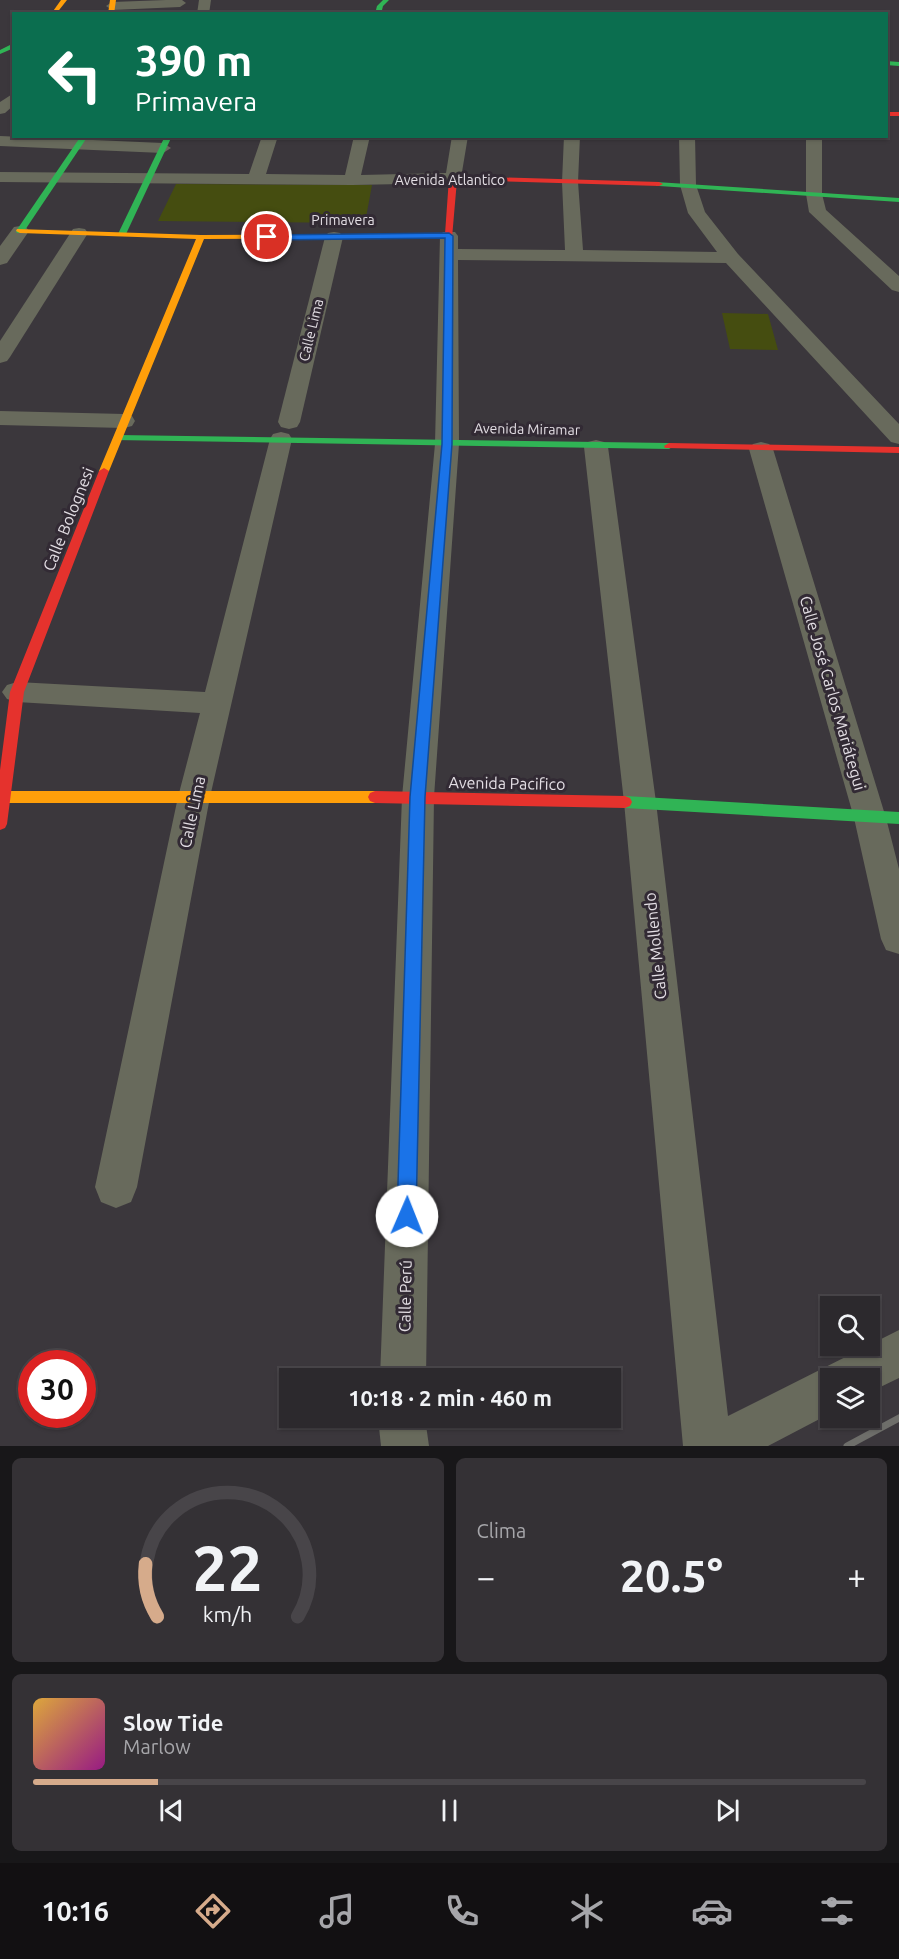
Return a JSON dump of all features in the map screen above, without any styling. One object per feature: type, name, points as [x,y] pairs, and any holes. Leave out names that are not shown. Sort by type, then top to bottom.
[{"type":"main road","points":[[54,12],[64,0]]},
{"type":"main road","points":[[20,231],[83,140]]},
{"type":"main road","points":[[122,234],[166,142]]},
{"type":"main road","name":"Avenida Atlantico","points":[[453,178],[688,185],[899,200]]},
{"type":"main road","name":"Calle Perú","points":[[450,245],[453,178]]},
{"type":"main road","name":"Primavera","points":[[20,231],[201,237],[334,237],[450,245]]},
{"type":"main road","name":"Calle Bolognesi","points":[[0,824],[16,692],[126,427],[201,237]]},
{"type":"main road","name":"Avenida Miramar","points":[[126,427],[287,426],[446,430],[596,447],[761,449],[897,437]]},
{"type":"main road","points":[[869,431],[897,437]]},
{"type":"main road","name":"Avenida Pacifico","points":[[5,797],[418,797],[640,802],[899,818]]},
{"type":"street","points":[[112,7],[180,3]]},
{"type":"street","points":[[0,111],[11,90]]},
{"type":"street","points":[[256,179],[269,138]]},
{"type":"street","points":[[352,180],[362,138]]},
{"type":"street","name":"Calle Perú","points":[[453,178],[460,138]]},
{"type":"street","points":[[572,138],[570,182],[574,256]]},
{"type":"street","points":[[687,138],[688,185],[697,213],[731,258],[897,437]]},
{"type":"street","points":[[814,138],[814,194],[818,212],[899,286]]},
{"type":"street","points":[[0,141],[166,142]]},
{"type":"street","name":"Avenida Atlantico","points":[[0,177],[352,180],[453,178]]},
{"type":"street","points":[[0,231],[20,231]]},
{"type":"street","points":[[0,259],[20,231]]},
{"type":"street","points":[[0,357],[79,233]]},
{"type":"street","name":"Calle Lima","points":[[116,1187],[194,798],[334,237]]},
{"type":"street","points":[[450,245],[574,256],[731,258]]},
{"type":"street","name":"Calle Perú","points":[[403,1368],[418,797],[446,430],[450,245]]},
{"type":"street","points":[[0,418],[126,427]]},
{"type":"street","name":"Calle Mollendo","points":[[596,447],[640,802],[706,1446]]},
{"type":"street","name":"Calle José Carlos Mariátegui","points":[[761,449],[870,818],[899,939]]},
{"type":"street","points":[[16,692],[217,703]]},
{"type":"street","points":[[870,1368],[899,1353]]},
{"type":"street","points":[[719,1446],[820,1394]]},
{"type":"street","points":[[403,1428],[405,1446]]},
{"type":"green space","points":[[176,184],[372,185],[365,223],[158,221]]},
{"type":"green space","points":[[722,313],[768,314],[778,350],[730,349]]},
{"type":"railway","points":[[847,1446],[899,1418]]},
{"type":"traffic: fast","points":[[378,12],[380,6],[386,0]]},
{"type":"traffic: fast","points":[[0,52],[12,46]]},
{"type":"traffic: fast","points":[[888,63],[899,64]]},
{"type":"traffic: fast","points":[[20,231],[84,138]]},
{"type":"traffic: fast","points":[[122,234],[168,138]]},
{"type":"traffic: fast","points":[[659,184],[899,200]]},
{"type":"traffic: fast","points":[[118,438],[669,446]]},
{"type":"traffic: fast","points":[[625,802],[899,818]]},
{"type":"traffic: slow","points":[[55,12],[64,0]]},
{"type":"traffic: slow","points":[[111,12],[113,0]]},
{"type":"traffic: slow","points":[[20,231],[201,237],[419,236]]},
{"type":"traffic: slow","points":[[104,471],[201,237]]},
{"type":"traffic: slow","points":[[5,797],[375,797]]},
{"type":"traffic: jam","points":[[888,114],[899,114]]},
{"type":"traffic: jam","points":[[419,236],[449,236],[453,178],[659,184]]},
{"type":"traffic: jam","points":[[669,446],[899,450]]},
{"type":"traffic: jam","points":[[0,824],[17,692],[104,471]]},
{"type":"traffic: jam","points":[[375,797],[625,802]]},
{"type":"route","points":[[267,237],[449,236],[447,444],[418,797],[407,1216]]}]
